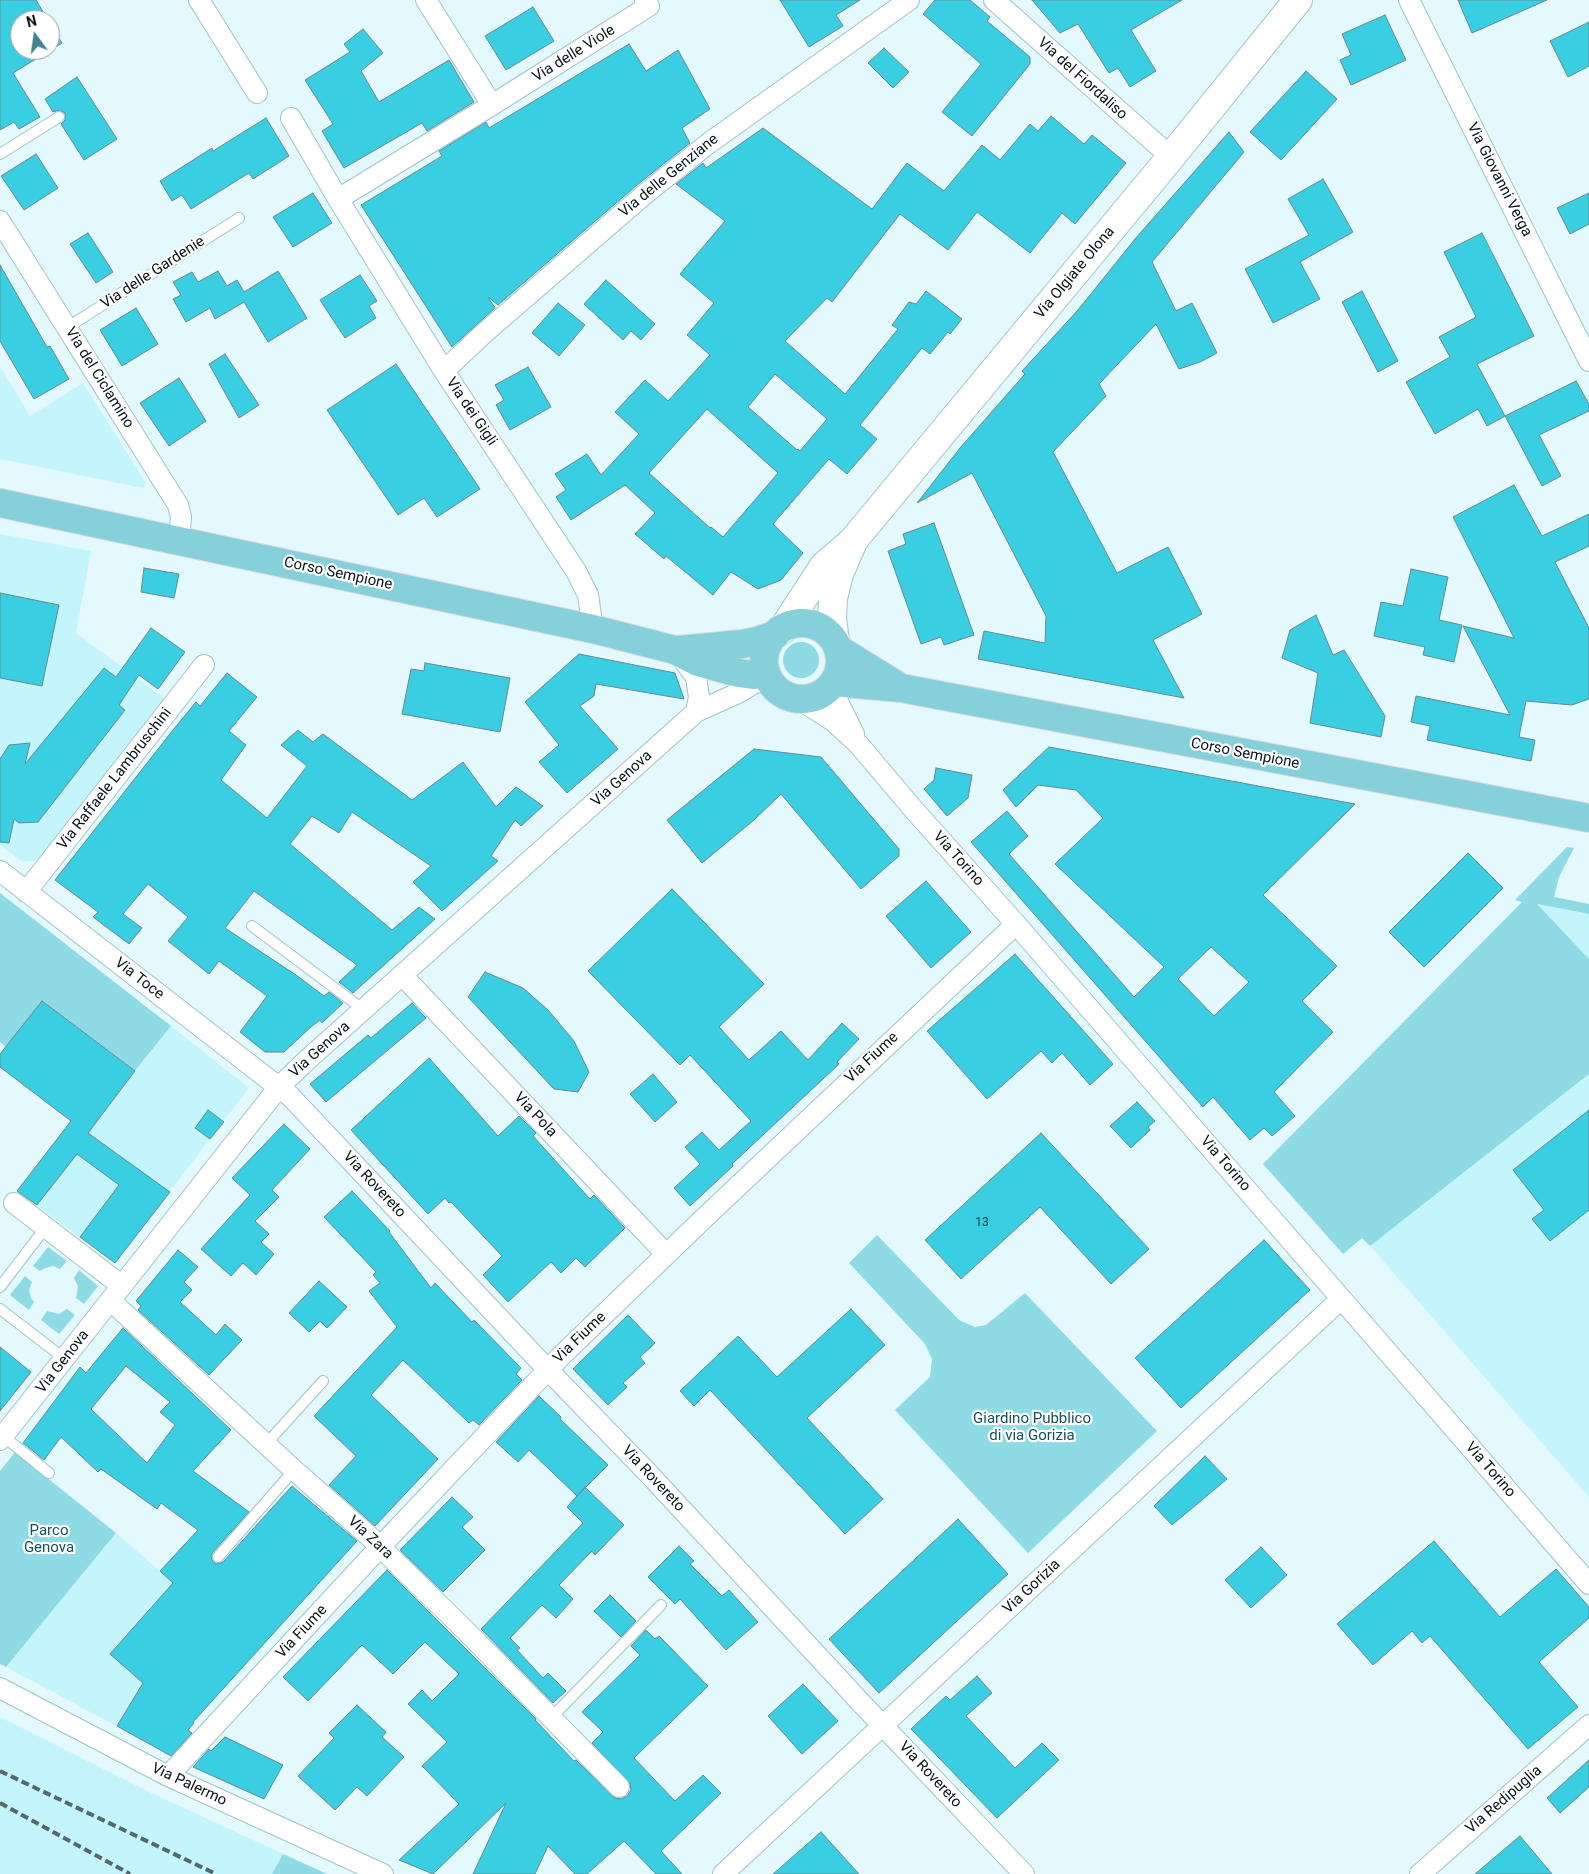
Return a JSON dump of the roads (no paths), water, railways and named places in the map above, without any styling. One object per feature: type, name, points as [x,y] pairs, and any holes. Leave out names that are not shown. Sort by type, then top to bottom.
[{"type":"main road","name":"Corso Sempione","points":[[0,503],[593,629],[675,650],[698,662],[739,673],[753,675],[766,673]]},
{"type":"main road","name":"Corso Sempione","points":[[675,650],[757,641],[794,624],[804,623],[813,625],[828,633],[836,645],[901,688]]},
{"type":"main road","points":[[779,632],[765,651],[766,673],[773,685],[780,692],[790,697],[799,699],[820,695],[832,684],[840,665],[836,645]]},
{"type":"main road","name":"Corso Sempione","points":[[832,684],[901,688],[1589,818]]},
{"type":"street","points":[[199,0],[257,93]]},
{"type":"street","points":[[338,199],[492,105],[426,0]]},
{"type":"street","name":"Via delle Viole","points":[[492,105],[649,6],[645,0]]},
{"type":"street","name":"Via delle Genziane","points":[[444,371],[482,335],[652,188],[709,143],[909,0]]},
{"type":"street","name":"Via del Fiordaliso","points":[[994,0],[1170,157]]},
{"type":"street","name":"Via Giovanni Verga","points":[[1409,0],[1589,360]]},
{"type":"street","name":"Via Olgiate Olona","points":[[779,632],[824,566],[852,542],[1297,1]]},
{"type":"street","name":"Via dei Gigli","points":[[290,118],[444,371],[584,583],[588,595],[593,629]]},
{"type":"street","name":"Via del Ciclamino","points":[[0,220],[178,505],[181,517],[179,540]]},
{"type":"street","name":"Via Olgiate Olona","points":[[836,645],[832,619],[833,598],[839,574],[852,542]]},
{"type":"street","points":[[675,650],[696,677],[699,697],[696,712]]},
{"type":"street","name":"Via Raffaele Lambruschini","points":[[26,892],[204,665]]},
{"type":"street","name":"Via Genova","points":[[2,1438],[279,1087],[696,712],[750,686],[766,673]]},
{"type":"street","name":"Via Torino","points":[[832,684],[859,745]]},
{"type":"street","name":"Via Torino","points":[[799,699],[833,721],[859,745],[1589,1584]]},
{"type":"street","name":"Via Toce","points":[[0,871],[279,1087]]},
{"type":"street","name":"Via Fiume","points":[[168,1776],[380,1547],[548,1370],[666,1254],[1016,924]]},
{"type":"street","name":"Via Pola","points":[[403,976],[666,1254]]},
{"type":"street","name":"Via Rovereto","points":[[279,1087],[290,1096],[548,1370],[655,1480],[1024,1874]]},
{"type":"street","name":"Via Zara","points":[[14,1202],[46,1228],[116,1294],[294,1470],[380,1547],[467,1632],[619,1787]]},
{"type":"street","name":"Via Gorizia","points":[[722,1874],[1342,1299]]},
{"type":"street","name":"Via Palermo","points":[[0,1688],[168,1776],[383,1874]]},
{"type":"street","name":"Via Redipuglia","points":[[1420,1874],[1589,1725]]},
{"type":"lane","points":[[0,154],[59,117]]},
{"type":"lane","name":"Via delle Gardenie","points":[[68,328],[239,218]]},
{"type":"lane","points":[[252,926],[364,1010]]},
{"type":"lane","points":[[0,1287],[46,1228]]},
{"type":"lane","points":[[0,1309],[65,1359]]},
{"type":"lane","points":[[267,1443],[323,1381]]},
{"type":"lane","points":[[2,1438],[49,1473]]},
{"type":"lane","points":[[218,1557],[294,1470]]},
{"type":"lane","points":[[550,1718],[662,1605]]},
{"type":"railway","points":[[0,1771],[216,1874]]},
{"type":"railway","points":[[0,1803],[130,1874]]},
{"type":"park label","name":"Giardino Pubblico di via Gorizia","points":[[1032,1428]]},
{"type":"park label","name":"Parco Genova","points":[[49,1540]]}]
